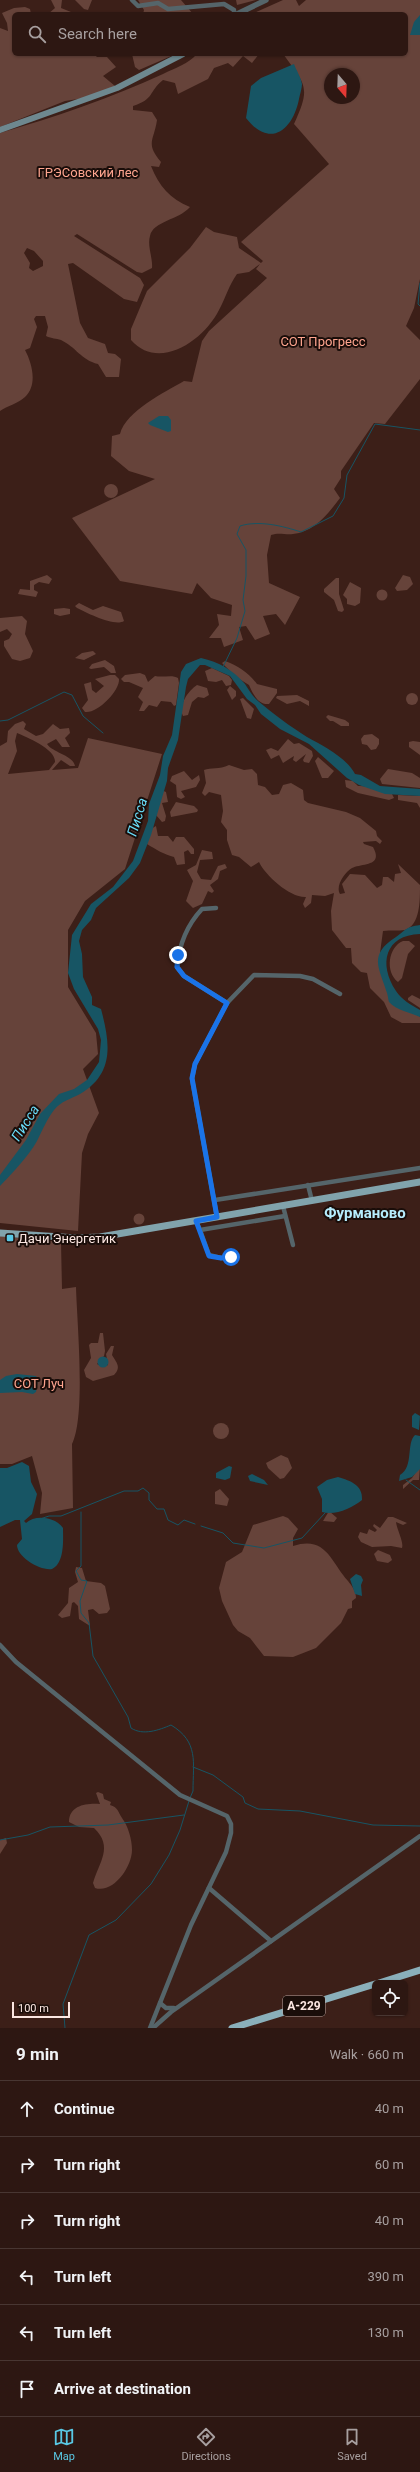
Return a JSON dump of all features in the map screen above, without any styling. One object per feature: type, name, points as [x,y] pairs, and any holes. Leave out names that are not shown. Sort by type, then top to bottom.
[{"type":"highway","points":[[388,1980],[420,1970]]},
{"type":"highway","name":"А-229","points":[[232,2028],[372,1985]]},
{"type":"main road","points":[[0,130],[111,91],[179,56]]},
{"type":"main road","points":[[0,1233],[94,1237],[420,1182]]},
{"type":"street","points":[[132,0],[138,6],[158,3],[168,9],[224,4],[235,12]]},
{"type":"street","points":[[240,12],[266,0]]},
{"type":"street","points":[[216,908],[202,909],[196,916],[185,935],[178,955],[177,967],[184,976],[227,1003]]},
{"type":"street","points":[[217,1217],[192,1078],[195,1064],[227,1003],[254,975],[300,976],[312,979],[340,994]]},
{"type":"street","points":[[214,1200],[420,1168]]},
{"type":"street","points":[[308,1185],[312,1201]]},
{"type":"street","points":[[283,1206],[293,1245]]},
{"type":"street","points":[[200,1230],[285,1216]]},
{"type":"street","points":[[196,1221],[209,1256],[221,1258],[231,1257]]},
{"type":"street","points":[[0,1645],[16,1662],[180,1795],[227,1816],[231,1824],[231,1837],[191,1925],[151,2028]]},
{"type":"street","points":[[151,2028],[176,2008],[420,1836]]},
{"type":"street","points":[[209,1888],[271,1941]]},
{"type":"street","points":[[160,2003],[166,2008],[176,2008]]},
{"type":"green space","points":[[51,0],[62,0],[61,8],[71,12],[50,12],[55,8]]},
{"type":"green space","points":[[75,0],[92,0],[88,10],[84,9]]},
{"type":"green space","points":[[138,0],[181,0],[191,12],[144,12],[144,10]]},
{"type":"green space","points":[[236,0],[256,0],[237,5]]},
{"type":"green space","name":"СОТ Прогресс","points":[[283,0],[296,0],[299,6],[306,0],[420,0],[420,279],[414,308],[406,326],[420,340],[420,379],[385,424],[374,423],[341,471],[341,478],[334,489],[340,498],[331,510],[314,526],[301,533],[271,535],[267,555],[269,583],[300,597],[285,625],[276,614],[263,616],[270,634],[255,640],[246,626],[239,627],[243,640],[224,647],[221,638],[209,638],[219,625],[217,614],[231,616],[232,605],[211,598],[197,583],[192,594],[120,581],[72,518],[155,479],[129,471],[111,456],[112,436],[120,434],[130,418],[147,403],[184,381],[192,382],[202,341],[209,331],[267,278],[256,269],[260,264],[249,272],[237,274],[219,310],[203,332],[180,348],[167,352],[154,353],[142,349],[131,340],[131,329],[147,291],[190,248],[206,227],[214,232],[237,237],[239,248],[261,263],[263,261],[241,242],[329,164],[294,124],[303,102],[304,87],[284,56],[408,56],[408,12],[256,12]]},
{"type":"green space","points":[[25,7],[30,9],[31,12],[12,12],[12,56],[107,57],[116,67],[103,76],[115,86],[91,97],[65,101],[0,127],[0,28],[8,31],[7,23],[2,13],[14,8]]},
{"type":"green space","points":[[132,56],[171,56],[139,70],[135,67]]},
{"type":"green space","name":"ГРЭСовский лес","points":[[194,56],[243,56],[233,67],[228,63],[214,68],[208,79],[178,94],[175,83],[163,80],[145,101],[133,106],[133,110],[152,112],[157,120],[152,146],[156,156],[161,162],[159,167],[151,166],[158,180],[171,196],[190,207],[180,215],[161,224],[152,231],[149,244],[152,268],[142,273],[137,272],[77,234],[74,236],[140,278],[144,285],[137,302],[124,299],[73,263],[68,264],[80,323],[88,338],[105,344],[108,353],[115,354],[121,359],[119,377],[106,377],[98,364],[87,360],[71,346],[61,340],[46,336],[48,327],[45,316],[36,316],[34,319],[37,327],[30,348],[25,350],[32,367],[33,380],[29,392],[25,397],[16,403],[0,411],[0,133],[62,114],[103,99],[143,83],[185,63]],"holes":[[[27,248],[34,251],[43,261],[43,266],[33,271],[29,268],[30,263],[24,253]]]},
{"type":"green space","name":"ГРЭСовский лес","points":[[243,56],[257,56],[252,63]]},
{"type":"green space","points":[[108,484],[114,484],[118,488],[118,494],[114,498],[108,498],[104,494],[104,488]]},
{"type":"green space","points":[[47,575],[52,579],[49,584],[39,582],[34,585],[34,590],[38,592],[36,597],[18,594],[20,589],[30,590],[30,581]]},
{"type":"green space","points":[[403,575],[410,577],[413,584],[407,590],[397,591],[395,588]]},
{"type":"green space","points":[[336,578],[339,578],[339,594],[344,610],[342,612],[338,611],[334,600],[324,592],[324,589]]},
{"type":"green space","points":[[350,582],[361,588],[360,603],[355,606],[347,604],[347,599],[343,595]]},
{"type":"green space","points":[[380,590],[384,590],[386,591],[386,599],[380,600],[377,597],[377,593]]},
{"type":"green space","points":[[79,603],[93,610],[103,606],[121,612],[124,621],[108,621],[94,616],[77,608],[75,606]]},
{"type":"green space","points":[[54,609],[70,609],[70,614],[60,616],[54,614]]},
{"type":"green space","points":[[22,616],[27,621],[25,634],[33,651],[30,658],[20,661],[12,659],[4,646],[4,641],[9,639],[12,634],[7,629],[0,632],[0,618]]},
{"type":"green space","points":[[93,651],[96,654],[84,660],[75,658],[82,653]]},
{"type":"green space","points":[[105,660],[114,666],[116,673],[111,673],[104,667],[89,668],[92,664]]},
{"type":"green space","points":[[225,661],[242,670],[257,684],[277,689],[277,693],[269,704],[259,701],[249,685],[236,677],[222,663]]},
{"type":"green space","points":[[212,668],[229,676],[232,680],[231,685],[226,686],[222,680],[216,682],[208,681],[205,671]]},
{"type":"green space","points":[[140,673],[145,675],[148,682],[155,676],[173,676],[178,678],[179,683],[176,705],[174,706],[171,702],[161,701],[157,707],[149,705],[144,711],[139,711],[143,702],[138,697],[143,688],[129,682],[124,682],[121,679],[125,675]]},
{"type":"green space","points":[[115,675],[119,679],[116,690],[101,706],[90,712],[85,712],[82,708],[88,700],[84,684],[91,682],[92,690],[96,693],[104,686],[95,679]]},
{"type":"green space","points":[[197,685],[207,688],[209,695],[204,698],[198,697],[192,702],[188,715],[183,716],[183,703],[190,691]]},
{"type":"green space","points":[[230,686],[236,691],[236,696],[232,700],[227,690]]},
{"type":"green space","points":[[414,693],[417,694],[417,704],[410,705],[407,704],[406,697],[407,694]]},
{"type":"green space","points":[[297,695],[309,701],[309,706],[300,701],[287,704],[276,698],[277,696]]},
{"type":"green space","points":[[243,698],[254,709],[251,719],[247,718],[240,699]]},
{"type":"green space","points":[[328,715],[345,720],[349,723],[349,726],[341,726],[333,721],[330,721],[326,717]]},
{"type":"green space","points":[[23,721],[26,724],[24,729],[36,736],[43,734],[53,724],[60,729],[69,728],[70,733],[65,738],[70,747],[62,747],[56,739],[47,744],[54,750],[71,759],[75,766],[70,766],[61,760],[52,770],[78,768],[88,738],[162,754],[125,869],[85,901],[68,930],[68,987],[96,1033],[98,1054],[83,1069],[99,1113],[88,1134],[82,1153],[78,1231],[0,1223],[0,746],[7,742],[8,731],[15,724]],"holes":[[[17,733],[40,744],[51,753],[55,762],[49,770],[8,774],[17,751],[15,741]]]},
{"type":"green space","points":[[372,734],[379,739],[379,744],[376,749],[371,750],[367,745],[362,744],[361,739],[364,735]]},
{"type":"green space","points":[[288,739],[294,744],[299,743],[312,751],[313,756],[309,763],[304,762],[303,760],[306,754],[296,762],[293,760],[294,756],[283,763],[279,755],[271,759],[266,750],[271,748],[278,751]]},
{"type":"green space","points":[[409,742],[420,742],[420,755],[409,747]]},
{"type":"green space","points":[[318,757],[334,771],[328,778],[322,778],[315,761]]},
{"type":"green space","points":[[229,765],[244,770],[252,769],[257,774],[258,785],[265,787],[272,795],[279,794],[283,785],[291,783],[303,790],[304,800],[308,803],[346,812],[360,818],[376,831],[377,836],[382,841],[380,844],[376,841],[363,842],[364,844],[373,847],[376,853],[376,858],[370,863],[352,868],[346,873],[340,883],[340,894],[345,893],[342,884],[350,874],[365,875],[377,888],[382,885],[383,877],[388,877],[394,882],[395,874],[401,873],[398,864],[420,885],[418,912],[414,923],[405,930],[383,931],[380,953],[389,985],[420,1017],[420,1023],[402,1023],[391,1017],[384,1002],[370,988],[367,973],[361,972],[352,963],[351,948],[346,948],[332,930],[331,911],[334,893],[325,896],[312,895],[311,903],[305,908],[303,904],[306,897],[293,894],[279,885],[272,879],[259,862],[251,867],[239,857],[232,855],[227,840],[227,830],[221,822],[223,811],[221,795],[209,792],[205,796],[202,793],[206,783],[204,770]]},
{"type":"green space","points":[[388,769],[412,773],[420,778],[420,788],[382,784],[380,779]]},
{"type":"green space","points":[[184,771],[192,780],[199,775],[200,780],[196,787],[181,791],[185,797],[181,799],[177,797],[176,785],[170,781],[172,776]]},
{"type":"green space","points":[[345,780],[353,781],[358,786],[392,794],[394,798],[389,800],[358,793],[346,787]]},
{"type":"green space","points":[[161,790],[166,792],[168,802],[162,803],[166,816],[165,821],[162,822],[156,815]]},
{"type":"green space","points":[[398,795],[420,796],[420,808],[417,803],[398,800]]},
{"type":"green space","points":[[176,802],[194,806],[198,810],[197,812],[171,817],[170,812]]},
{"type":"green space","points":[[156,826],[158,836],[168,836],[173,842],[176,837],[184,837],[194,849],[194,854],[191,854],[188,850],[184,852],[185,864],[177,865],[174,857],[147,844],[151,829]]},
{"type":"green space","points":[[202,850],[212,852],[213,859],[200,860],[197,872],[201,879],[211,880],[218,866],[225,864],[227,868],[220,871],[218,879],[210,885],[214,891],[212,893],[208,891],[202,904],[193,908],[186,901],[193,881],[187,870],[196,865]]},
{"type":"green space","points":[[403,941],[409,941],[415,946],[408,954],[402,978],[398,982],[391,972],[390,960],[394,949]]},
{"type":"green space","points":[[412,995],[420,999],[420,1008],[408,1000],[408,998]]},
{"type":"green space","points":[[137,1214],[141,1214],[143,1215],[143,1223],[137,1224],[134,1221],[134,1217]]},
{"type":"green space","name":"СОТ Луч","points":[[0,1236],[61,1242],[62,1289],[76,1287],[80,1392],[79,1413],[72,1444],[73,1508],[40,1514],[42,1493],[32,1456],[12,1464],[0,1464]]},
{"type":"green space","points":[[100,1333],[103,1333],[105,1351],[104,1356],[97,1364],[103,1367],[108,1365],[106,1354],[111,1346],[114,1346],[112,1355],[118,1365],[118,1369],[114,1375],[93,1381],[86,1377],[84,1370],[91,1358],[89,1345],[91,1343],[98,1343]]},
{"type":"green space","points":[[221,1423],[228,1428],[229,1431],[224,1438],[221,1439],[214,1434],[213,1431],[218,1424]]},
{"type":"green space","points":[[281,1455],[288,1458],[292,1468],[284,1478],[280,1479],[268,1468],[266,1463]]},
{"type":"green space","points":[[420,1466],[419,1480],[413,1480],[403,1489],[403,1485],[412,1478]]},
{"type":"green space","points":[[220,1489],[229,1499],[227,1506],[215,1504],[215,1492]]},
{"type":"green space","points":[[329,1511],[337,1518],[334,1522],[323,1521]]},
{"type":"green space","points":[[283,1516],[288,1518],[298,1529],[293,1538],[293,1546],[313,1544],[320,1547],[332,1559],[355,1591],[356,1595],[356,1598],[352,1601],[352,1608],[348,1609],[341,1623],[316,1648],[293,1657],[264,1656],[250,1638],[238,1631],[233,1625],[222,1601],[219,1588],[226,1562],[242,1552],[253,1525]]},
{"type":"green space","points":[[388,1517],[393,1517],[407,1523],[403,1525],[396,1522],[402,1548],[391,1546],[372,1547],[361,1542],[358,1537],[360,1532],[367,1534],[369,1529],[375,1532],[377,1530],[373,1526],[374,1524],[380,1528]]},
{"type":"green space","points":[[378,1550],[390,1555],[392,1560],[388,1563],[377,1561],[374,1554]]},
{"type":"green space","points":[[76,1567],[82,1568],[86,1581],[101,1583],[105,1586],[110,1609],[107,1613],[99,1614],[93,1609],[88,1610],[90,1626],[79,1619],[78,1606],[74,1602],[72,1603],[70,1616],[62,1618],[58,1615],[68,1603],[69,1588],[78,1582],[75,1572]]},
{"type":"green space","points":[[98,1792],[103,1794],[104,1799],[111,1802],[110,1805],[116,1808],[128,1829],[132,1846],[131,1857],[125,1871],[115,1883],[102,1889],[95,1888],[93,1883],[103,1855],[104,1848],[100,1835],[94,1828],[79,1827],[69,1822],[72,1812],[80,1806],[100,1804],[96,1793]]},
{"type":"green space","points":[[6,1838],[7,1843],[0,1854],[0,1840]]},
{"type":"water","points":[[420,15],[420,35],[410,35],[414,22]]},
{"type":"water","points":[[294,64],[302,84],[296,110],[286,127],[279,132],[272,134],[264,132],[255,127],[246,118],[251,86],[261,78]]},
{"type":"water","points":[[159,416],[168,416],[171,420],[171,431],[168,432],[148,423]]},
{"type":"water","points":[[201,658],[220,664],[231,671],[245,684],[254,697],[263,706],[307,737],[340,757],[355,774],[361,775],[380,786],[420,789],[420,796],[385,794],[359,785],[347,778],[309,744],[280,729],[261,714],[255,705],[247,699],[230,676],[205,665],[200,665],[188,679],[178,740],[168,768],[167,781],[151,835],[140,863],[129,878],[96,908],[91,920],[82,930],[79,941],[82,954],[83,977],[92,997],[92,1005],[101,1009],[104,1022],[108,1045],[104,1067],[99,1077],[91,1086],[80,1094],[63,1102],[54,1110],[31,1150],[0,1186],[0,1175],[26,1140],[40,1114],[59,1094],[74,1089],[87,1080],[99,1062],[101,1040],[98,1029],[74,989],[68,973],[72,935],[91,904],[113,887],[133,861],[148,821],[149,804],[160,775],[163,756],[172,735],[181,672],[186,664]]},
{"type":"water","points":[[420,925],[420,934],[408,936],[392,945],[386,961],[390,981],[396,991],[403,999],[420,1010],[420,1017],[400,1009],[389,1002],[378,962],[382,950],[387,944],[406,929]]},
{"type":"water","points":[[101,1357],[105,1357],[107,1358],[107,1366],[101,1367],[98,1364],[98,1360]]},
{"type":"water","points":[[17,1374],[36,1376],[38,1379],[36,1392],[33,1394],[22,1392],[0,1393],[0,1380],[6,1376]]},
{"type":"water","points":[[415,1413],[420,1416],[419,1430],[412,1427],[412,1416]]},
{"type":"water","points":[[415,1435],[420,1436],[420,1469],[412,1477],[399,1481],[400,1475],[404,1471],[409,1461],[412,1439]]},
{"type":"water","points":[[22,1462],[29,1466],[31,1482],[37,1494],[32,1514],[24,1521],[26,1523],[35,1518],[51,1519],[60,1524],[63,1528],[61,1556],[59,1562],[52,1569],[41,1568],[30,1562],[18,1550],[17,1545],[22,1539],[20,1520],[15,1520],[0,1527],[0,1468],[7,1468]]},
{"type":"water","points":[[229,1466],[232,1467],[230,1478],[225,1480],[216,1478],[216,1473]]},
{"type":"water","points":[[252,1474],[264,1480],[268,1485],[250,1481],[248,1476]]},
{"type":"water","points":[[338,1477],[355,1484],[362,1495],[362,1500],[353,1506],[338,1512],[322,1512],[322,1499],[317,1487],[327,1480]]},
{"type":"water","points":[[356,1574],[361,1576],[363,1580],[361,1585],[362,1596],[355,1594],[350,1579]]},
{"type":"waterway","points":[[420,283],[418,304],[420,306]]},
{"type":"waterway","points":[[223,667],[237,638],[245,611],[243,600],[246,576],[246,550],[237,534],[240,526],[247,524],[263,524],[279,526],[301,532],[333,516],[344,498],[347,475],[375,424],[420,430]]},
{"type":"waterway","points":[[0,721],[8,720],[64,692],[72,695],[83,716],[103,733]]},
{"type":"waterway","points":[[406,1480],[420,1490]]},
{"type":"waterway","points":[[40,1519],[49,1516],[61,1516],[124,1491],[138,1491],[143,1488],[149,1493],[149,1500],[157,1509],[164,1509],[168,1520],[178,1525],[184,1520],[195,1524]]},
{"type":"waterway","points":[[81,1512],[81,1566],[76,1571],[81,1580],[87,1581],[80,1601],[81,1613],[89,1623],[93,1656],[128,1717],[131,1728],[141,1732],[146,1732],[171,1725],[186,1738],[190,1746],[193,1762],[193,1791],[190,1798]]},
{"type":"waterway","points":[[201,1526],[223,1533],[233,1543],[264,1548],[302,1538],[325,1513]]},
{"type":"waterway","points":[[193,1767],[213,1775],[243,1797],[245,1803],[258,1809],[300,1811],[373,1825],[420,1826]]},
{"type":"waterway","points":[[65,2028],[63,2004],[89,1935],[116,1920],[151,1884],[169,1855],[180,1830],[189,1801]]},
{"type":"waterway","points":[[0,1840],[28,1835],[50,1827],[108,1825],[184,1815]]},
{"type":"place","name":"Дачи Энергетик","points":[[10,1238]]},
{"type":"district","name":"Фурманово","points":[[365,1213]]},
{"type":"route","points":[[178,955],[177,967],[184,976],[227,1003],[195,1064],[192,1078],[217,1217],[196,1221],[209,1256],[221,1258],[231,1257]]},
{"type":"water label","name":"Писса","points":[[137,817]]},
{"type":"water label","name":"Писса","points":[[25,1123]]}]
